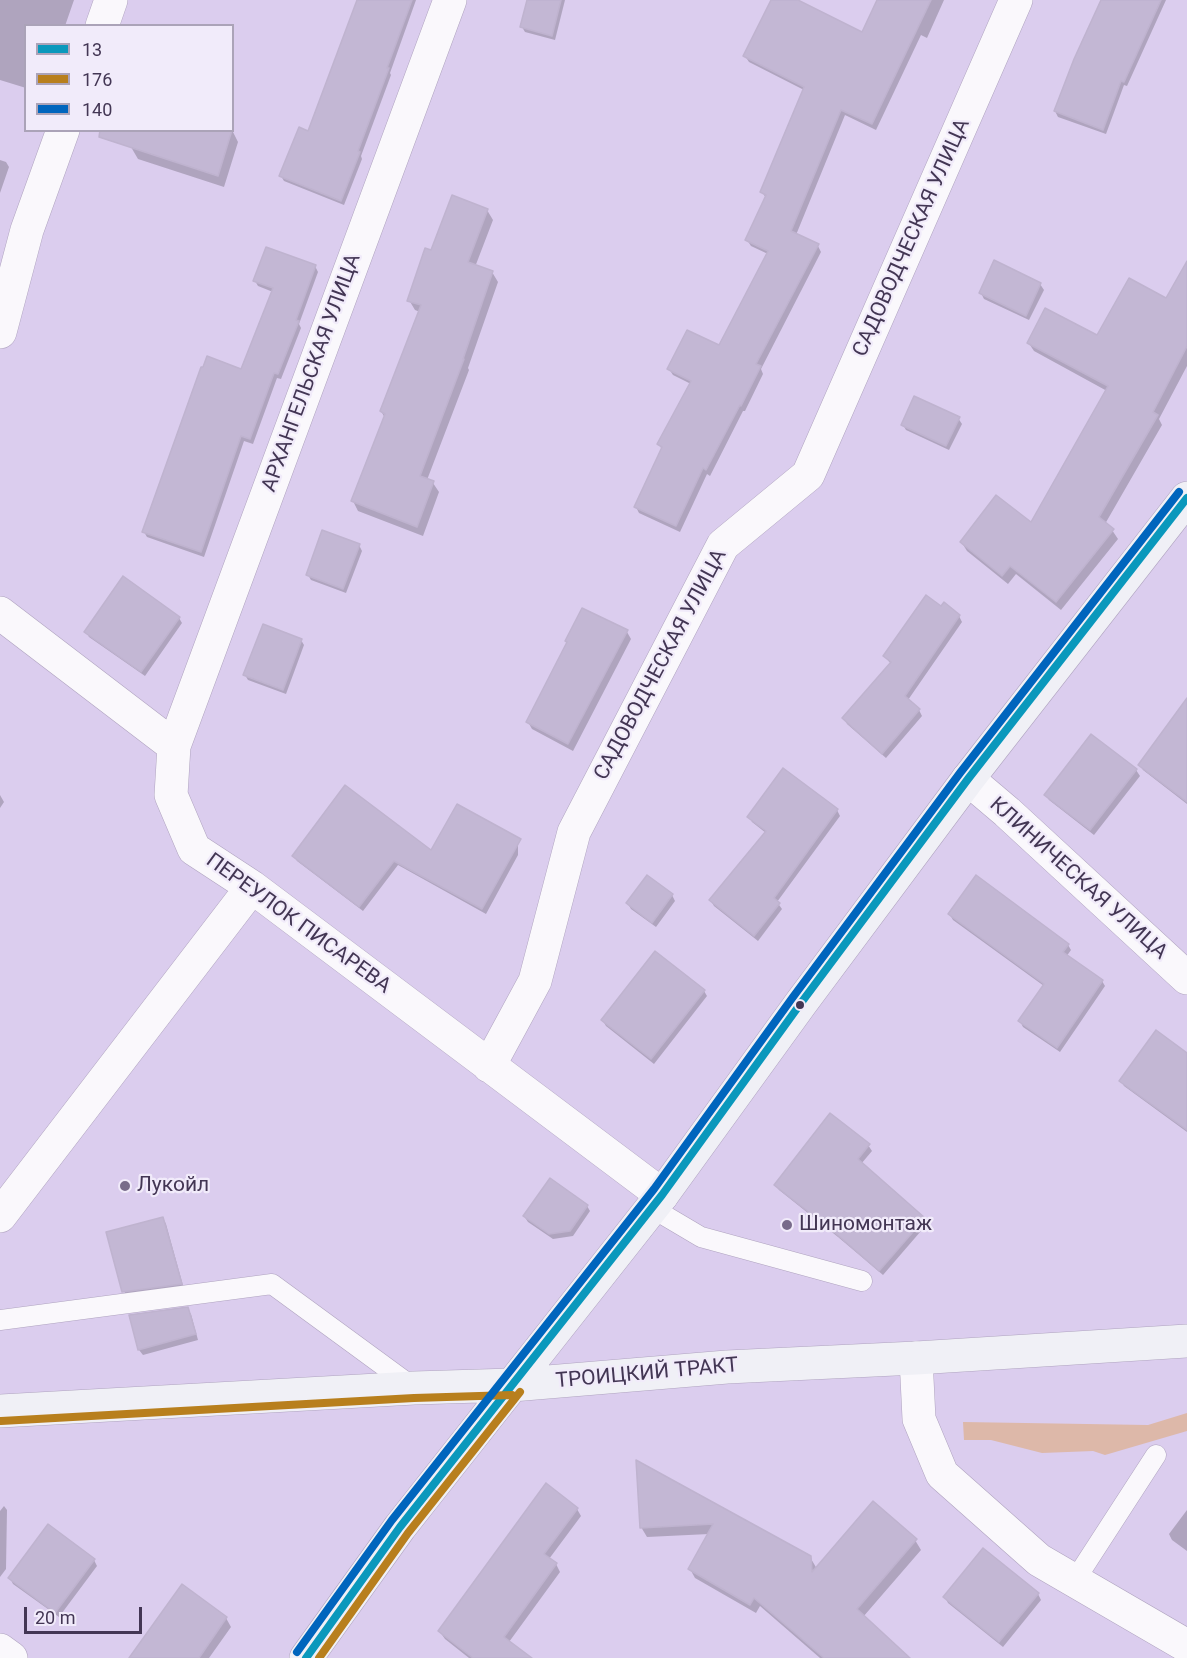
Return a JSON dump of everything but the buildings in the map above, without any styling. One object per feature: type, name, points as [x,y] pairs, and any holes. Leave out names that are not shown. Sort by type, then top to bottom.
[{"type":"main road","points":[[306,1658],[400,1527],[657,1202],[801,1003],[968,779],[1187,498]]},
{"type":"main road","name":"ТРОИЦКИЙ ТРАКТ","points":[[0,1412],[414,1388],[512,1385],[727,1367],[1187,1341]]},
{"type":"street","points":[[103,24],[111,0]]},
{"type":"street","name":"АРХАНГЕЛЬСКАЯ УЛИЦА","points":[[174,746],[450,0]]},
{"type":"street","name":"САДОВОДЧЕСКАЯ УЛИЦА","points":[[489,1066],[535,981],[574,832],[723,545],[808,475],[1016,0]]},
{"type":"street","points":[[0,332],[27,230],[62,132]]},
{"type":"street","points":[[0,613],[174,746]]},
{"type":"street","name":"ПЕРЕУЛОК ПИСАРЕВА","points":[[174,746],[171,795],[194,849],[252,887],[489,1066],[657,1202]]},
{"type":"street","name":"КЛИНИЧЕСКАЯ УЛИЦА","points":[[968,779],[1007,812],[1187,978]]},
{"type":"street","points":[[0,1216],[252,887]]},
{"type":"street","points":[[916,1358],[919,1419],[942,1474],[1039,1560],[1187,1646]]},
{"type":"street","points":[[0,1650],[11,1658]]},
{"type":"lane","points":[[657,1202],[701,1237],[862,1281]]},
{"type":"lane","points":[[0,1320],[272,1284],[414,1388]]},
{"type":"lane","points":[[1075,1580],[1156,1455]]},
{"type":"shaded area","points":[[1187,1413],[1187,1431],[1105,1455],[1093,1451],[1042,1453],[991,1440],[964,1440],[963,1422],[1148,1425]]},
{"type":"transit line","name":"140","points":[[297,1652],[392,1520],[654,1189],[960,773],[1179,492]]},
{"type":"transit line","name":"13","points":[[306,1658],[400,1527],[662,1195],[968,779],[1187,498]]},
{"type":"transit line","name":"176","points":[[319,1658],[408,1533],[520,1392]]},
{"type":"transit line","name":"176","points":[[1,1421],[414,1398],[512,1395]]},
{"type":"place","name":"Лукойл","points":[[125,1186]]},
{"type":"place","name":"Шиномонтаж","points":[[787,1225]]}]
